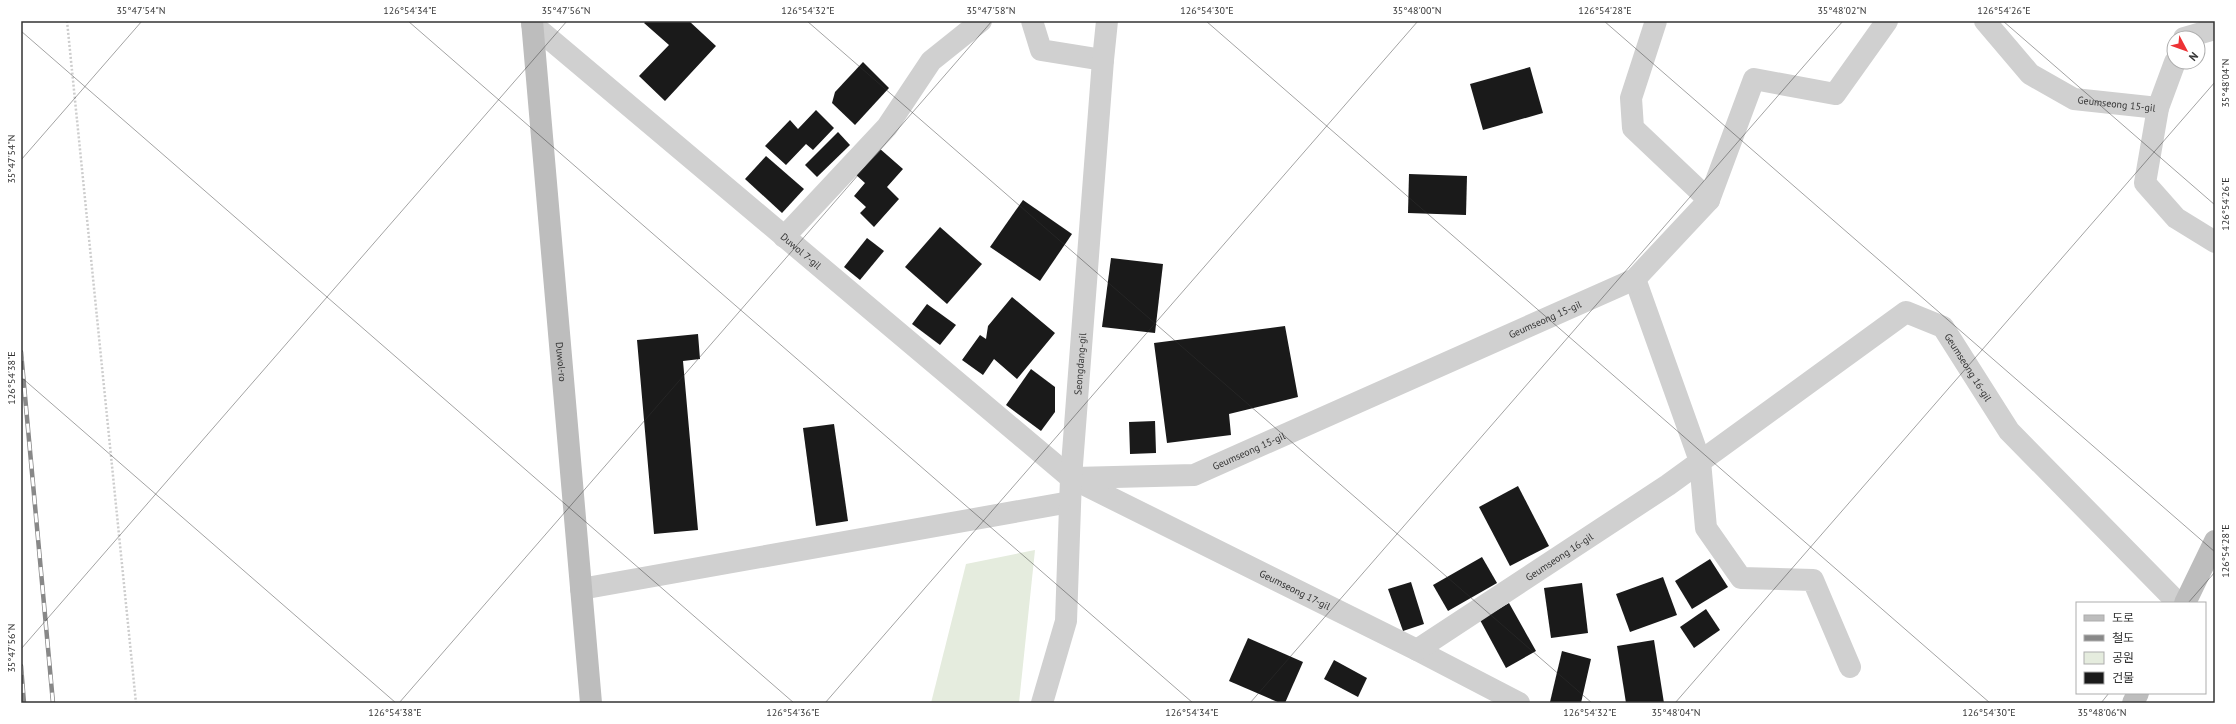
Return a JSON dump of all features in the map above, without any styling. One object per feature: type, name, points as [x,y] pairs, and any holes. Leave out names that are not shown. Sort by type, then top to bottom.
[{"type":"main road","name":"Duwol-ro","points":[[532,22],[591,703]]},
{"type":"main road","points":[[2185,602],[2215,541]]},
{"type":"main road","points":[[2133,703],[2138,694]]},
{"type":"street","points":[[784,237],[887,127],[931,61],[981,21]]},
{"type":"street","points":[[1032,21],[1041,50],[1102,60]]},
{"type":"street","name":"Seongdang-gil","points":[[1042,703],[1066,621],[1070,478],[1102,60],[1107,21]]},
{"type":"street","points":[[1656,21],[1631,98],[1633,128],[1709,200]]},
{"type":"street","name":"Geumseong 15-gil","points":[[1070,478],[1194,475],[1635,279],[1709,200],[1754,79],[1835,94],[1887,21]]},
{"type":"street","name":"Geumseong 15-gil","points":[[1985,21],[2030,74],[2074,99],[2158,108],[2145,183],[2176,218],[2215,242]]},
{"type":"street","name":"Duwol 7-gil","points":[[532,22],[1070,478]]},
{"type":"street","points":[[2158,108],[2172,70]]},
{"type":"street","points":[[1635,279],[1700,461],[1706,528],[1742,578],[1812,580],[1850,667]]},
{"type":"street","name":"Geumseong 16-gil","points":[[1417,650],[1668,485],[1906,312],[1943,327],[2009,431],[2177,602]]},
{"type":"street","name":"Geumseong 17-gil","points":[[1070,478],[1417,650],[1519,703]]},
{"type":"street","points":[[581,589],[1070,502]]},
{"type":"path","points":[[67,21],[136,703]]},
{"type":"green space","points":[[1035,550],[1019,703],[931,703],[966,564]]},
{"type":"building","points":[[646,21],[689,21],[716,46],[665,101],[639,76],[669,45],[644,23]]},
{"type":"building","points":[[863,62],[889,88],[855,125],[832,103],[835,92]]},
{"type":"building","points":[[1530,67],[1543,113],[1483,130],[1470,84]]},
{"type":"building","points":[[816,110],[834,128],[813,150],[806,144],[786,165],[765,146],[790,120],[798,129]]},
{"type":"building","points":[[838,132],[850,145],[817,177],[805,165]]},
{"type":"building","points":[[879,148],[903,169],[887,187],[899,199],[874,227],[860,213],[866,207],[854,196],[865,183],[855,174]]},
{"type":"building","points":[[766,156],[804,189],[782,213],[745,179]]},
{"type":"building","points":[[1409,174],[1467,176],[1466,215],[1408,213]]},
{"type":"building","points":[[1023,200],[1072,234],[1040,281],[990,247]]},
{"type":"building","points":[[940,227],[982,264],[947,304],[905,267]]},
{"type":"building","points":[[867,238],[884,251],[860,280],[844,267]]},
{"type":"building","points":[[1111,258],[1163,264],[1155,333],[1102,327]]},
{"type":"building","points":[[1012,297],[1055,333],[1017,379],[994,359],[983,375],[962,360],[980,335],[986,339],[988,326]]},
{"type":"building","points":[[927,304],[956,325],[940,345],[912,324]]},
{"type":"building","points":[[1285,326],[1298,397],[1229,414],[1231,435],[1167,443],[1154,343]]},
{"type":"building","points":[[698,334],[700,359],[683,361],[698,530],[654,534],[637,340]]},
{"type":"building","points":[[1031,369],[1055,387],[1055,412],[1041,431],[1006,405]]},
{"type":"building","points":[[1155,421],[1156,453],[1130,454],[1129,422]]},
{"type":"building","points":[[834,424],[848,521],[816,526],[803,428]]},
{"type":"building","points":[[1518,486],[1549,546],[1510,566],[1479,507]]},
{"type":"building","points":[[1482,557],[1497,583],[1448,611],[1433,585]]},
{"type":"building","points":[[1710,559],[1728,587],[1692,609],[1675,581]]},
{"type":"building","points":[[1663,577],[1677,615],[1630,632],[1616,594]]},
{"type":"building","points":[[1411,582],[1424,624],[1403,631],[1388,589]]},
{"type":"building","points":[[1582,583],[1588,633],[1551,638],[1544,588]]},
{"type":"building","points":[[1509,603],[1536,651],[1506,668],[1480,620]]},
{"type":"building","points":[[1706,609],[1720,630],[1694,648],[1680,627]]},
{"type":"building","points":[[1248,638],[1303,662],[1285,703],[1280,703],[1229,681]]},
{"type":"building","points":[[1654,640],[1664,703],[1626,703],[1617,646]]},
{"type":"building","points":[[1562,651],[1591,659],[1581,703],[1550,702]]},
{"type":"building","points":[[1334,660],[1367,678],[1358,697],[1324,679]]},
{"type":"railway","points":[[21,352],[53,703]]},
{"type":"railway","points":[[21,666],[24,703]]}]
